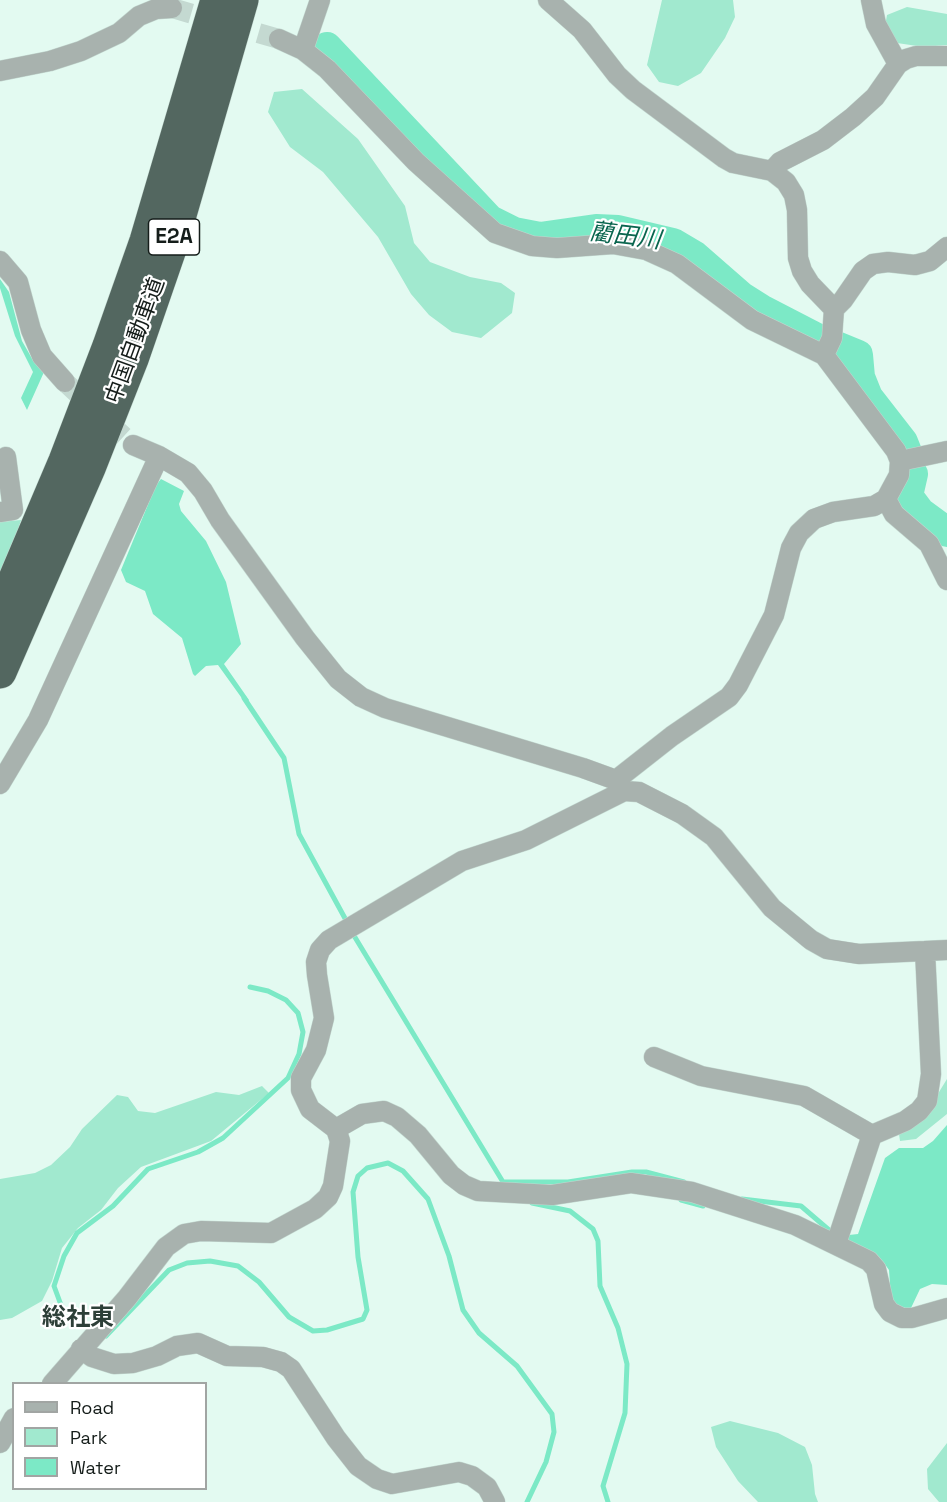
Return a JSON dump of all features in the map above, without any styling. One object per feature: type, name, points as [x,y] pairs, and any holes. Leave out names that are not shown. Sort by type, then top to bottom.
[{"type":"highway","name":"中国自動車道","points":[[0,614],[65,461],[109,346],[146,241],[217,0]]},
{"type":"highway","name":"中国自動車道","points":[[0,672],[84,479],[136,347],[201,148],[242,0]]},
{"type":"street","points":[[303,50],[320,0]]},
{"type":"street","points":[[548,0],[582,30],[617,75],[633,90],[724,158],[733,163],[772,171],[786,182],[794,195],[798,258],[802,271],[834,309]]},
{"type":"street","points":[[871,0],[876,24],[898,64]]},
{"type":"street","points":[[0,71],[50,62],[81,51],[103,42],[139,16],[160,6]]},
{"type":"street","points":[[53,1382],[127,1298],[166,1247],[184,1234],[201,1231],[271,1233],[315,1209],[328,1197],[333,1186],[340,1141],[336,1129],[310,1109],[302,1090],[301,1078],[316,1050],[324,1018],[316,969],[320,950],[329,940],[462,861],[535,836],[620,785],[672,736],[729,697],[738,685],[774,615],[791,548],[800,532],[814,519],[834,512],[874,506],[886,499],[899,475],[900,461],[896,451],[828,347],[752,320],[690,272],[646,250],[613,244],[557,248],[532,246],[495,233],[416,162],[327,69],[303,50],[279,39]]},
{"type":"street","points":[[772,171],[780,162],[823,140],[853,117],[875,97],[898,64],[916,56],[947,56]]},
{"type":"street","points":[[828,347],[834,309],[863,271],[873,264],[888,262],[915,265],[930,261],[947,247]]},
{"type":"street","points":[[0,261],[18,282],[31,330],[42,356],[65,382]]},
{"type":"street","points":[[133,445],[159,456],[188,473],[203,491],[220,520],[305,638],[338,679],[361,697],[385,708],[620,785],[682,814],[714,837],[772,908],[811,940],[827,949],[859,954],[947,950]]},
{"type":"street","points":[[900,461],[947,451]]},
{"type":"street","points":[[0,784],[38,720],[159,456]]},
{"type":"street","points":[[0,512],[13,510],[6,457]]},
{"type":"street","points":[[886,499],[894,514],[929,544],[947,580]]},
{"type":"street","points":[[836,1244],[872,1135],[905,1121],[919,1111],[927,1101],[931,1074],[925,951]]},
{"type":"street","points":[[654,1057],[701,1076],[804,1096],[872,1135]]},
{"type":"street","points":[[336,1129],[362,1114],[384,1111],[397,1117],[418,1135],[451,1175],[464,1185],[478,1191],[552,1196],[616,1184],[649,1184],[692,1192],[788,1223],[869,1261],[876,1269],[884,1304],[890,1312],[902,1318],[912,1318],[947,1308]]},
{"type":"street","points":[[81,1349],[92,1357],[114,1364],[133,1363],[157,1356],[177,1346],[198,1343],[227,1356],[263,1357],[281,1362],[291,1369],[336,1438],[358,1466],[377,1479],[392,1484],[459,1472],[472,1476],[487,1487],[495,1502]]},
{"type":"street","points":[[0,1443],[12,1422]]},
{"type":"green space","points":[[662,0],[733,0],[735,17],[725,38],[701,73],[678,86],[659,82],[647,65]]},
{"type":"green space","points":[[907,7],[947,14],[947,45],[924,47],[897,43],[885,26],[887,15]]},
{"type":"green space","points":[[302,89],[358,139],[405,206],[414,243],[430,262],[470,277],[501,283],[515,293],[512,313],[481,338],[452,332],[429,315],[411,294],[378,237],[323,172],[290,147],[268,112],[274,92]]},
{"type":"green space","points":[[21,520],[12,550],[0,574],[0,522]]},
{"type":"green space","points":[[947,1079],[947,1114],[916,1139],[900,1141],[899,1134],[923,1118]]},
{"type":"green space","points":[[262,1086],[269,1093],[211,1141],[141,1167],[118,1188],[101,1210],[78,1228],[62,1248],[52,1281],[42,1301],[12,1318],[0,1320],[0,1179],[35,1173],[51,1165],[70,1147],[82,1129],[117,1095],[128,1097],[138,1111],[155,1113],[216,1092],[239,1095]]},
{"type":"green space","points":[[730,1421],[778,1433],[805,1447],[812,1465],[818,1502],[758,1502],[738,1481],[716,1447],[711,1427]]},
{"type":"green space","points":[[947,1443],[947,1502],[939,1502],[928,1489],[927,1469]]},
{"type":"water","points":[[0,279],[9,292],[22,341],[34,362],[38,362],[44,372],[27,410],[21,398],[33,372],[15,336],[0,288]]},
{"type":"water","points":[[161,479],[184,491],[179,504],[181,511],[206,541],[226,582],[241,644],[224,664],[249,700],[246,704],[218,665],[206,666],[195,676],[193,674],[182,638],[153,614],[145,591],[126,582],[121,570],[156,485]]},
{"type":"water","points":[[947,1125],[947,1285],[932,1284],[920,1289],[911,1308],[905,1308],[898,1306],[891,1299],[889,1270],[884,1263],[848,1240],[849,1235],[858,1234],[885,1158],[899,1148],[923,1148],[933,1141]]},
{"type":"waterway","name":"藺田川","points":[[327,47],[490,220],[514,232],[540,237],[596,229],[618,230],[673,243],[695,256],[742,297],[761,309],[819,339],[858,355],[860,377],[868,397],[903,442],[907,452]]},
{"type":"waterway","name":"藺田川","points":[[913,474],[908,496],[920,512],[947,532]]},
{"type":"waterway","points":[[244,698],[284,758],[299,834],[347,922]]},
{"type":"waterway","points":[[353,934],[506,1187]]},
{"type":"waterway","points":[[61,1305],[54,1286],[64,1256],[77,1233],[113,1206],[148,1169],[198,1152],[223,1138],[288,1078],[299,1054],[303,1032],[298,1013],[286,1000],[268,991],[250,987]]},
{"type":"waterway","points":[[106,1336],[169,1270],[187,1263],[210,1261],[238,1266],[259,1282],[289,1317],[313,1331],[327,1330],[363,1319],[367,1310],[358,1257],[353,1192],[358,1176],[367,1168],[388,1163],[403,1171],[428,1199],[449,1256],[463,1310],[479,1333],[517,1366],[552,1414],[554,1432],[546,1462],[527,1502]]},
{"type":"waterway","points":[[503,1182],[568,1182],[632,1172],[646,1172],[684,1182]]},
{"type":"waterway","points":[[742,1199],[801,1206],[829,1230],[837,1232]]},
{"type":"waterway","points":[[681,1200],[703,1206]]},
{"type":"waterway","points":[[532,1203],[570,1211],[593,1229],[598,1241],[600,1286],[618,1328],[627,1364],[625,1413],[603,1486],[608,1502]]},
{"type":"tunnel","points":[[172,8],[279,39]]},
{"type":"tunnel","points":[[65,382],[133,445]]},
{"type":"district","name":"総社東","points":[[78,1318]]}]
